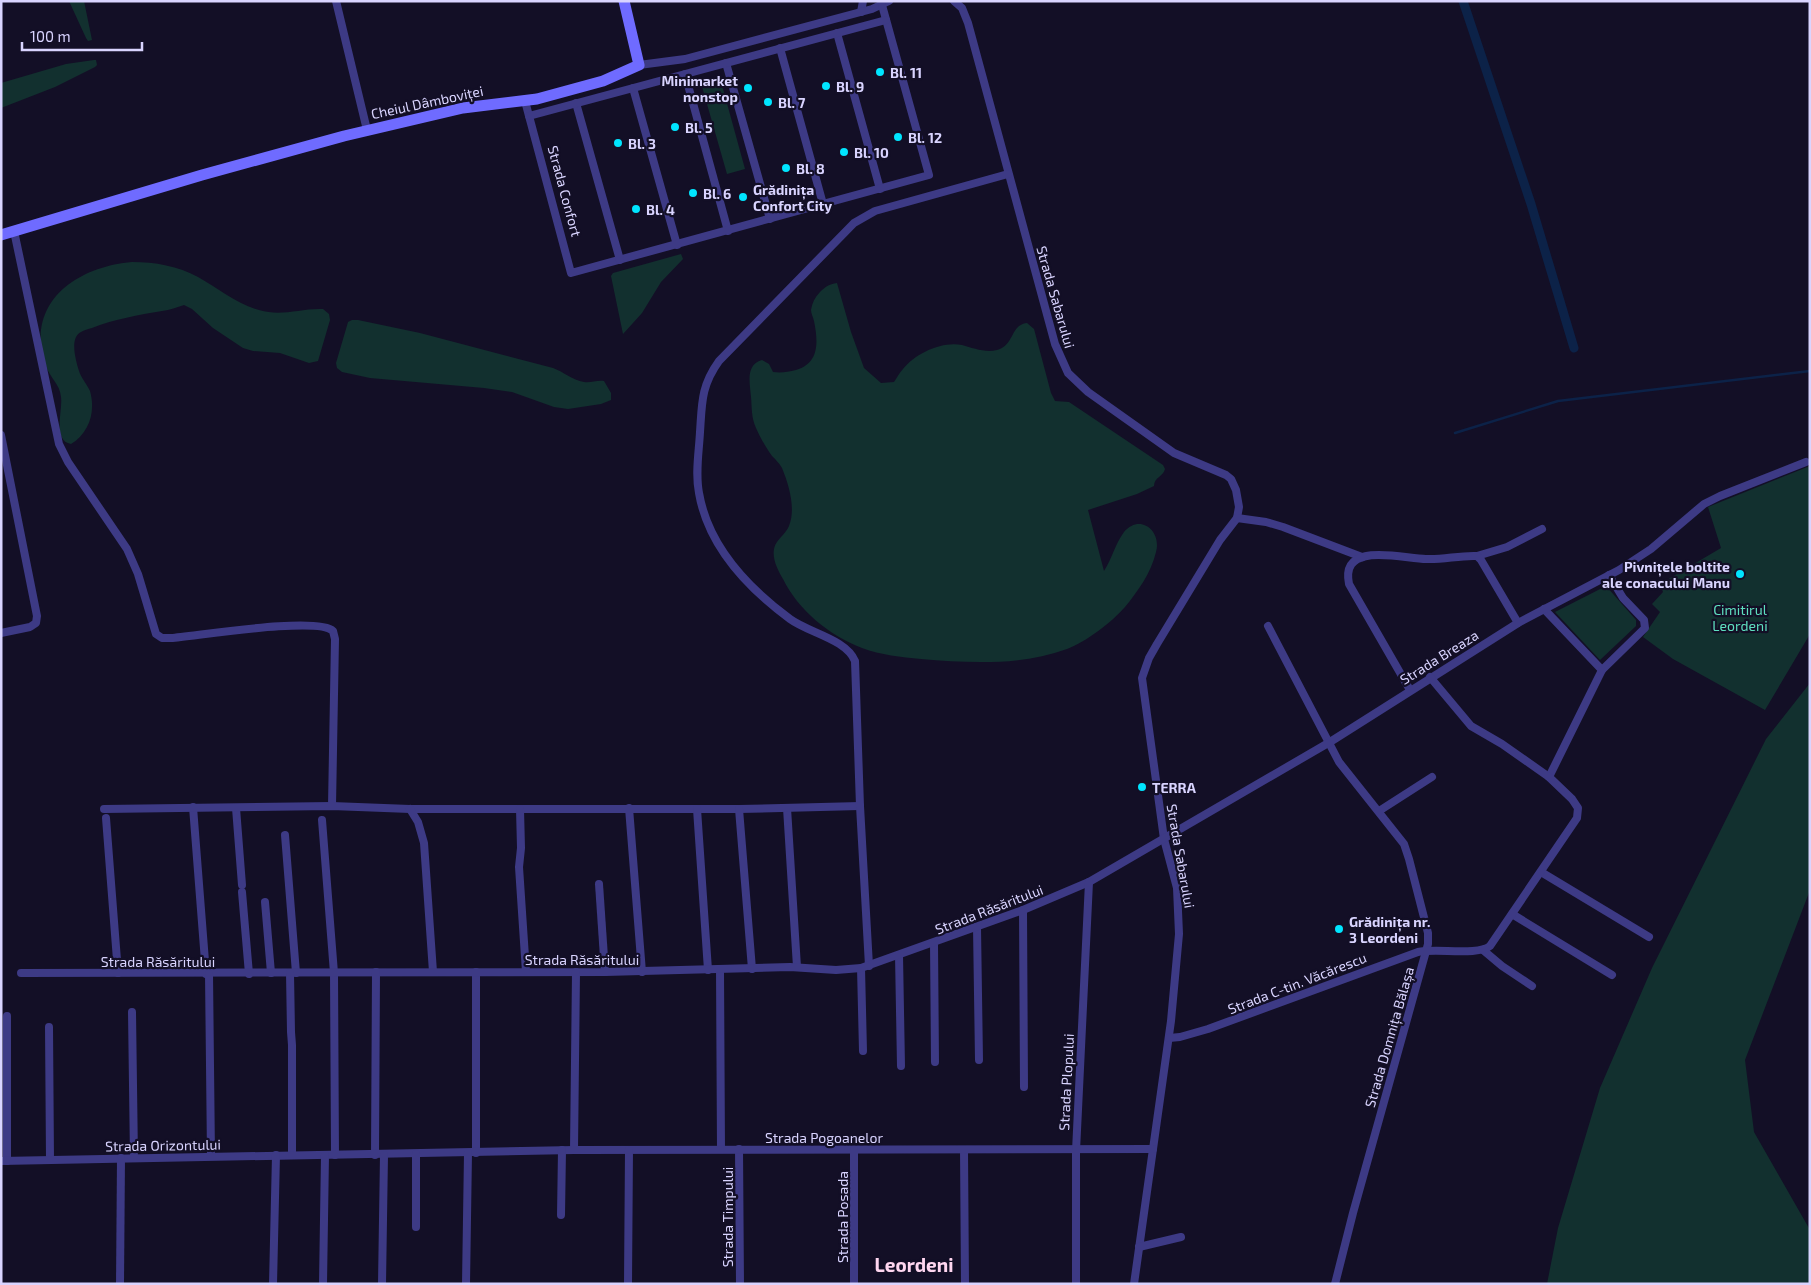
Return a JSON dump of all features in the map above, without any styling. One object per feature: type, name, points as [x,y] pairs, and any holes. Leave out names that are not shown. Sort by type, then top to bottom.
[{"type":"street","points":[[336,1],[367,130]]},
{"type":"street","points":[[624,1],[639,65]]},
{"type":"street","points":[[861,12],[863,1]]},
{"type":"street","name":"Strada Sabarului","points":[[954,1],[962,8],[968,23],[1055,344],[1068,373],[1088,392],[1174,453],[1226,475],[1234,485],[1238,496],[1239,512],[1237,518],[1220,540],[1153,651],[1144,669],[1142,678],[1164,839],[1176,883],[1179,911],[1178,961],[1169,1038],[1134,1284]]},
{"type":"street","points":[[525,101],[529,116],[886,20],[882,3]]},
{"type":"street","name":"Cheiul Dâmboviței","points":[[1,235],[202,175],[367,130],[463,108],[525,101],[588,85],[639,65],[685,59],[872,10],[882,3]]},
{"type":"street","name":"Strada Confort","points":[[529,116],[571,273],[677,245],[929,175],[886,20]]},
{"type":"street","points":[[837,33],[880,189]]},
{"type":"street","points":[[780,48],[823,204]]},
{"type":"street","points":[[716,50],[723,64],[770,219]]},
{"type":"street","points":[[685,74],[728,230]]},
{"type":"street","points":[[633,88],[677,245]]},
{"type":"street","points":[[576,103],[620,260]]},
{"type":"street","points":[[864,1051],[865,967],[855,661],[853,656],[844,647],[797,624],[763,597],[734,567],[716,540],[701,504],[698,482],[704,391],[719,361],[854,223],[875,212],[1008,174]]},
{"type":"street","points":[[14,231],[57,439],[68,462],[127,549],[138,574],[156,634],[162,638],[170,638],[300,625],[327,627],[333,631],[332,806]]},
{"type":"street","points":[[1,435],[3,455],[37,616],[36,623],[30,627],[1,633]]},
{"type":"street","name":"Strada Breaza","points":[[1089,882],[1330,742],[1518,623],[1609,575],[1651,549],[1704,504],[1806,462]]},
{"type":"street","points":[[1237,518],[1283,527],[1362,556],[1374,554],[1426,560],[1477,556],[1507,547],[1542,529]]},
{"type":"street","points":[[1362,556],[1348,572],[1351,590],[1410,690]]},
{"type":"street","points":[[1477,556],[1518,623]]},
{"type":"street","points":[[1549,777],[1602,670],[1639,636],[1645,626],[1644,620],[1623,598],[1609,575]]},
{"type":"street","points":[[1544,609],[1602,670]]},
{"type":"street","name":"Strada Domnița Bălașa","points":[[1268,626],[1342,766],[1398,835],[1407,851],[1428,933],[1427,950],[1353,1213],[1335,1284]]},
{"type":"street","points":[[1430,677],[1471,726],[1502,744],[1549,777],[1575,802],[1578,808],[1578,814],[1541,872],[1490,946],[1483,950],[1502,966],[1532,986]]},
{"type":"street","points":[[1379,811],[1432,777]]},
{"type":"street","points":[[104,809],[332,806],[410,809],[739,809],[860,806]]},
{"type":"street","points":[[193,807],[208,974],[211,1156]]},
{"type":"street","points":[[236,808],[249,974]]},
{"type":"street","points":[[629,808],[642,972]]},
{"type":"street","points":[[787,808],[797,967]]},
{"type":"street","points":[[410,809],[418,822],[424,843],[433,972]]},
{"type":"street","points":[[520,809],[521,848],[519,867],[526,972]]},
{"type":"street","points":[[697,809],[708,970]]},
{"type":"street","points":[[739,809],[752,969]]},
{"type":"street","points":[[106,818],[118,973]]},
{"type":"street","points":[[322,820],[334,973],[336,1155]]},
{"type":"street","points":[[286,835],[293,973],[291,1032],[292,1155]]},
{"type":"street","points":[[1541,872],[1649,937]]},
{"type":"street","name":"Strada Răsăritului","points":[[21,973],[642,972],[797,967],[836,970],[865,967],[1023,910],[1089,882]]},
{"type":"street","name":"Strada Plopului","points":[[1076,1284],[1076,1151],[1089,882]]},
{"type":"street","points":[[599,884],[605,972]]},
{"type":"street","points":[[265,902],[271,973]]},
{"type":"street","points":[[1023,910],[1024,1087]]},
{"type":"street","points":[[1512,914],[1612,975]]},
{"type":"street","points":[[978,927],[979,1060]]},
{"type":"street","points":[[934,943],[936,1062]]},
{"type":"street","name":"Strada C-tin. Văcărescu","points":[[1169,1038],[1208,1029],[1393,960],[1427,950],[1483,950]]},
{"type":"street","points":[[899,955],[900,1066]]},
{"type":"street","points":[[720,970],[721,1149]]},
{"type":"street","points":[[376,972],[382,1284]]},
{"type":"street","points":[[466,1284],[472,1153],[476,972]]},
{"type":"street","points":[[574,1150],[576,972]]},
{"type":"street","points":[[132,1012],[134,1158]]},
{"type":"street","points":[[4,1161],[7,1016]]},
{"type":"street","points":[[49,1027],[50,1160]]},
{"type":"street","name":"Strada Pogoanelor","points":[[629,1150],[1076,1151],[1153,1149]]},
{"type":"street","points":[[561,1215],[562,1150]]},
{"type":"street","points":[[628,1284],[629,1150]]},
{"type":"street","name":"Strada Orizontului","points":[[4,1161],[629,1150]]},
{"type":"street","name":"Strada Timpului","points":[[739,1150],[740,1284]]},
{"type":"street","name":"Strada Posada","points":[[854,1150],[854,1284]]},
{"type":"street","points":[[964,1150],[966,1284]]},
{"type":"street","points":[[416,1154],[416,1226]]},
{"type":"street","points":[[273,1284],[276,1155]]},
{"type":"street","points":[[323,1284],[325,1155]]},
{"type":"street","points":[[120,1284],[121,1158]]},
{"type":"street","points":[[1139,1247],[1181,1236]]},
{"type":"green space","points":[[69,1],[84,1],[92,40],[88,41],[86,38]]},
{"type":"green space","points":[[96,60],[97,65],[95,67],[55,87],[1,108],[1,83],[66,64]]},
{"type":"green space","points":[[720,78],[745,169],[727,174],[701,83]]},
{"type":"green space","points":[[681,254],[683,259],[661,282],[642,313],[623,334],[611,276],[613,273]]},
{"type":"green space","points":[[132,262],[174,267],[198,277],[243,304],[267,312],[323,309],[329,314],[330,320],[318,361],[309,363],[280,353],[253,351],[243,348],[213,328],[192,309],[184,305],[82,331],[75,339],[74,350],[80,374],[90,391],[92,399],[90,421],[87,428],[77,439],[71,444],[65,442],[60,431],[60,392],[46,366],[41,344],[42,324],[49,307],[59,293],[74,281],[91,272],[111,265]]},
{"type":"green space","points":[[837,283],[864,368],[881,383],[894,382],[908,363],[922,353],[938,347],[954,344],[984,351],[997,350],[1007,344],[1018,327],[1027,323],[1034,329],[1051,393],[1055,401],[1069,402],[1163,465],[1164,472],[1155,481],[1154,486],[1137,494],[1088,510],[1104,571],[1121,537],[1130,527],[1143,524],[1153,531],[1156,537],[1156,552],[1151,567],[1130,601],[1106,625],[1082,642],[1049,654],[1013,661],[958,662],[899,656],[862,648],[838,637],[816,621],[797,601],[776,566],[774,556],[775,546],[788,528],[791,519],[791,497],[782,468],[768,450],[754,424],[750,375],[753,366],[762,360],[769,364],[773,372],[796,370],[804,367],[809,362],[816,350],[814,321],[811,311],[812,305],[824,289],[829,285]]},
{"type":"green space","points":[[352,320],[420,333],[553,368],[580,381],[604,381],[611,393],[611,400],[601,404],[568,409],[554,407],[512,392],[370,378],[342,372],[337,368],[336,363],[348,322]]},
{"type":"green space","name":"Cimitirul Leordeni","points":[[1810,466],[1810,634],[1765,710],[1673,659],[1643,637],[1660,612],[1652,604],[1663,592],[1660,584],[1721,548],[1708,507]]},
{"type":"green space","points":[[1606,586],[1636,620],[1636,626],[1600,660],[1555,612]]},
{"type":"green space","points":[[1810,683],[1810,890],[1745,1060],[1754,1132],[1810,1230],[1810,1284],[1547,1284],[1558,1228],[1600,1088],[1652,968],[1766,739]]},
{"type":"waterway","points":[[1463,1],[1531,204],[1574,348]]},
{"type":"waterway","points":[[1455,433],[1558,401],[1810,371]]},
{"type":"place","name":"Bl. 11","points":[[880,72]]},
{"type":"place","name":"Bl. 9","points":[[826,86]]},
{"type":"place","name":"Minimarket nonstop","points":[[748,88]]},
{"type":"place","name":"Bl. 7","points":[[768,102]]},
{"type":"place","name":"Bl. 5","points":[[675,127]]},
{"type":"place","name":"Bl. 12","points":[[898,137]]},
{"type":"place","name":"Bl. 3","points":[[618,143]]},
{"type":"place","name":"Bl. 10","points":[[844,152]]},
{"type":"place","name":"Bl. 8","points":[[786,168]]},
{"type":"place","name":"Bl. 6","points":[[693,193]]},
{"type":"place","name":"Grădinița Confort City","points":[[743,197]]},
{"type":"place","name":"Bl. 4","points":[[636,209]]},
{"type":"place","name":"Pivnițele boltite ale conacului Manu","points":[[1740,574]]},
{"type":"place","name":"TERRA","points":[[1142,787]]},
{"type":"place","name":"Grădinița nr. 3 Leordeni","points":[[1339,929]]},
{"type":"district","name":"Leordeni","points":[[914,1264]]}]
